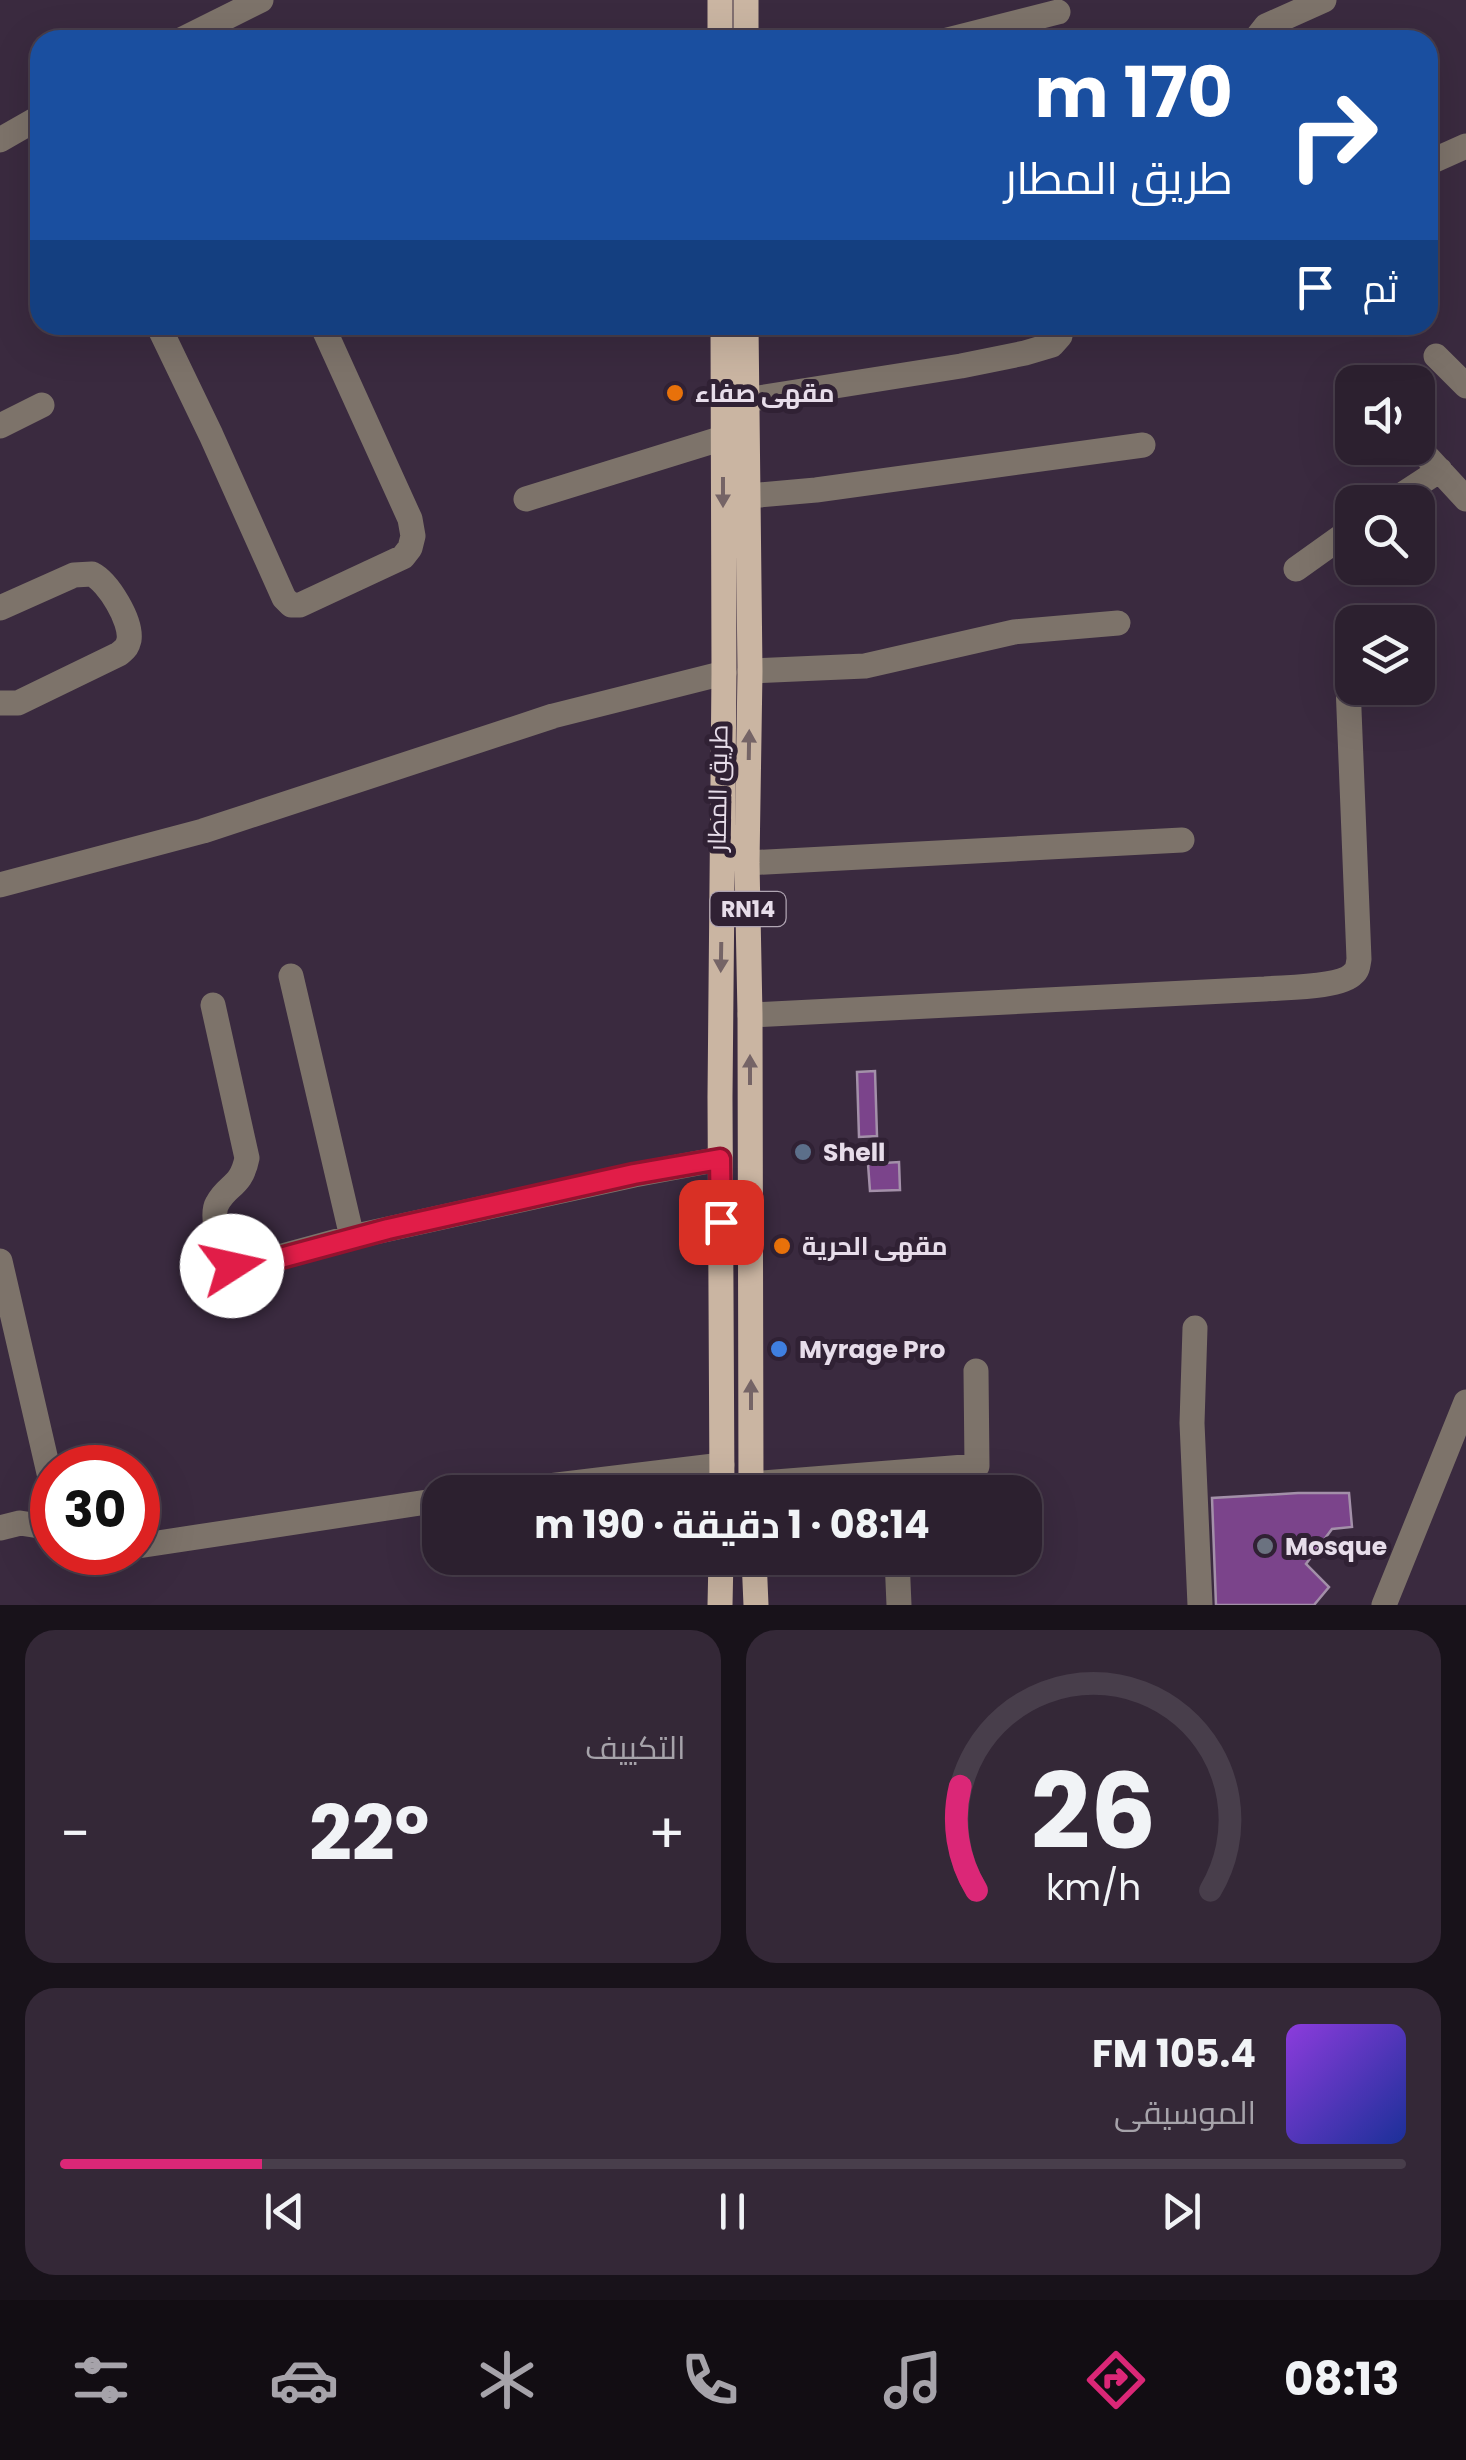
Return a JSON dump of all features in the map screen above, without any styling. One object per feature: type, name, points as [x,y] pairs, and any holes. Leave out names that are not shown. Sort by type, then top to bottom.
[{"type":"main road","points":[[720,0],[720,30]]},
{"type":"main road","points":[[746,0],[746,30]]},
{"type":"main road","name":"طريق المطار","points":[[723,335],[723,438],[747,863],[751,1475]]},
{"type":"main road","name":"طريق المطار","points":[[722,1475],[720,1159],[737,672],[748,496],[746,335]]},
{"type":"main road","points":[[720,1605],[721,1575]]},
{"type":"main road","points":[[755,1575],[756,1605]]},
{"type":"street","points":[[203,30],[261,0]]},
{"type":"street","points":[[1263,30],[1324,0]]},
{"type":"street","points":[[986,30],[1058,12]]},
{"type":"street","points":[[0,140],[30,122]]},
{"type":"street","points":[[1438,159],[1466,146]]},
{"type":"street","points":[[163,335],[284,598],[291,605],[300,605],[403,557],[413,536],[410,519],[327,335]]},
{"type":"street","points":[[746,400],[1024,354],[1052,344],[1060,335]]},
{"type":"street","points":[[1436,356],[1466,386]]},
{"type":"street","points":[[0,426],[42,405]]},
{"type":"street","points":[[526,499],[723,438]]},
{"type":"street","points":[[748,496],[1143,445]]},
{"type":"street","points":[[1435,465],[1466,499]]},
{"type":"street","points":[[1418,485],[1440,470]]},
{"type":"street","points":[[1296,569],[1335,541]]},
{"type":"street","points":[[0,608],[74,575],[92,574],[106,585],[129,627],[129,638],[127,647],[119,654],[18,703],[0,703]]},
{"type":"street","points":[[0,884],[203,831],[553,716],[737,672],[865,666],[1014,632],[1118,623]]},
{"type":"street","points":[[750,1015],[1265,989],[1352,977],[1359,959],[1349,705]]},
{"type":"street","points":[[747,863],[1182,840]]},
{"type":"street","points":[[291,976],[352,1238]]},
{"type":"street","points":[[213,1006],[247,1158],[244,1172],[214,1210],[224,1257],[238,1268],[634,1174],[720,1159]]},
{"type":"street","points":[[0,1262],[42,1445]]},
{"type":"street","points":[[1195,1328],[1192,1423],[1200,1605]]},
{"type":"street","points":[[933,1475],[977,1466],[976,1371]]},
{"type":"street","points":[[1384,1605],[1466,1402]]},
{"type":"street","points":[[639,1475],[722,1465]]},
{"type":"street","points":[[160,1543],[422,1503]]},
{"type":"street","points":[[0,1528],[20,1522],[30,1524]]},
{"type":"street","points":[[898,1575],[899,1605]]},
{"type":"building","points":[[875,1071],[877,1136],[859,1137],[857,1072]]},
{"type":"building","points":[[899,1162],[900,1190],[870,1191],[868,1164]]},
{"type":"building","name":"Mosque","points":[[1349,1493],[1352,1527],[1332,1529],[1306,1564],[1329,1587],[1314,1605],[1216,1605],[1212,1498]]},
{"type":"place","name":"مقهى صفاء","points":[[675,393]]},
{"type":"place","name":"Shell","points":[[803,1152]]},
{"type":"place","name":"مقهى الحرية","points":[[782,1246]]},
{"type":"place","name":"Myrage Pro","points":[[779,1349]]},
{"type":"place","name":"Mosque","points":[[1265,1546]]},
{"type":"route","points":[[232,1266],[251,1266],[388,1229],[634,1174],[720,1159],[721,1222]]}]
